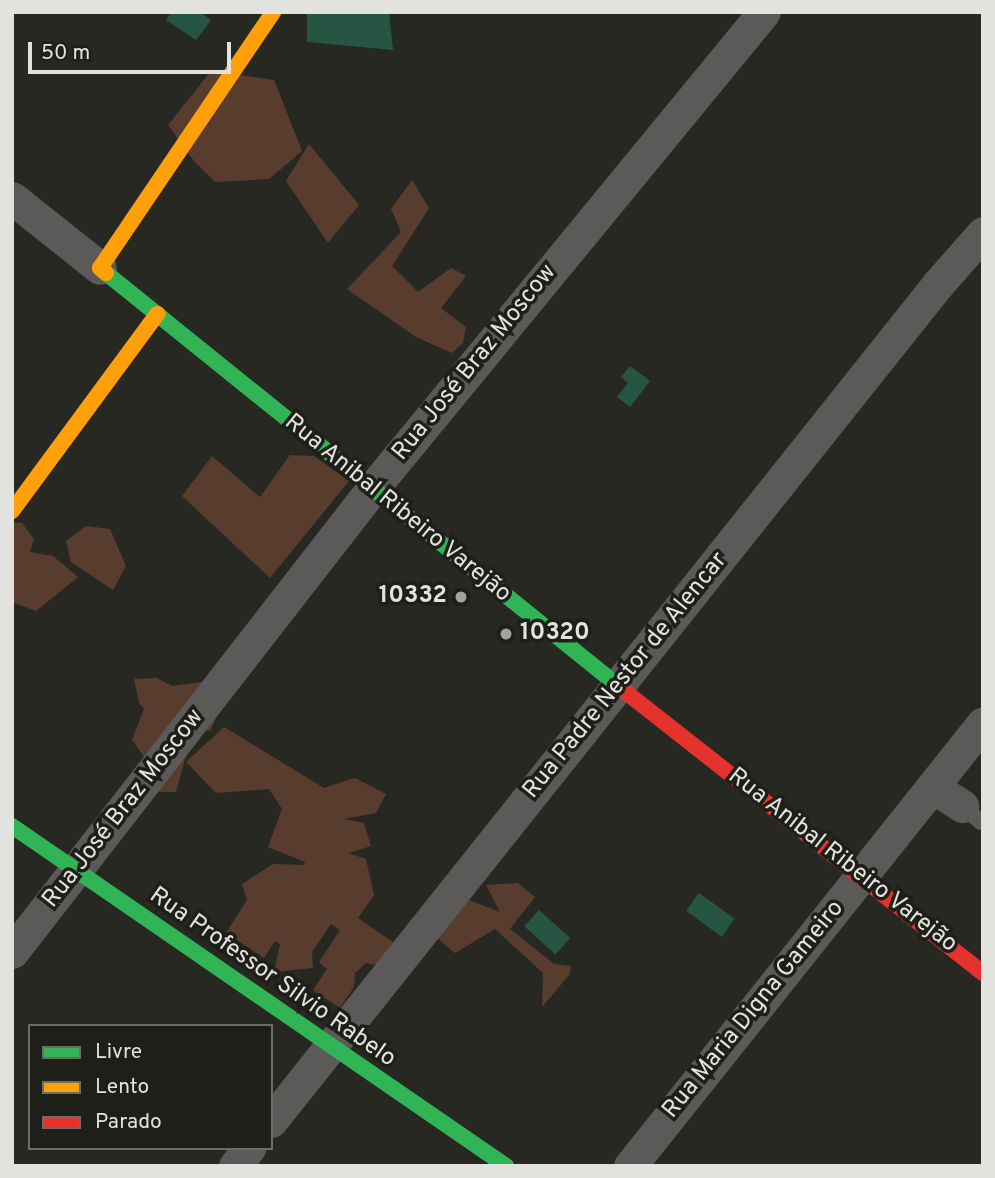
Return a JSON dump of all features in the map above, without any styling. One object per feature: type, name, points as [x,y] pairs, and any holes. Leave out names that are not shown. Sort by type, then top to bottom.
[{"type":"street","points":[[100,268],[273,12]]},
{"type":"street","name":"Rua José Braz Moscow","points":[[12,953],[372,489],[754,16]]},
{"type":"street","name":"Rua Anibal Ribeiro Varejão","points":[[12,198],[618,686],[983,973]]},
{"type":"street","name":"Rua Padre Nestor de Alencar","points":[[273,1118],[938,284],[983,233]]},
{"type":"street","points":[[12,512],[157,314]]},
{"type":"street","name":"Rua Maria Digna Gameiro","points":[[630,1166],[983,723]]},
{"type":"street","points":[[933,787],[972,814]]},
{"type":"street","name":"Rua Professor Silvio Rabelo","points":[[12,826],[506,1166]]},
{"type":"street","points":[[235,1166],[247,1150]]},
{"type":"shaded area","points":[[171,12],[200,12],[211,20],[196,40],[166,20]]},
{"type":"shaded area","points":[[307,12],[389,12],[393,50],[307,42]]},
{"type":"shaded area","points":[[211,71],[274,80],[302,151],[269,179],[215,182],[194,161],[168,125]]},
{"type":"shaded area","points":[[309,144],[359,205],[328,243],[286,181]]},
{"type":"shaded area","points":[[412,180],[429,208],[392,266],[418,292],[451,268],[466,276],[441,308],[466,327],[463,343],[452,353],[416,337],[347,289],[401,232],[391,209]]},
{"type":"shaded area","points":[[630,366],[650,381],[630,407],[617,397],[628,383],[621,377]]},
{"type":"shaded area","points":[[290,455],[314,456],[349,481],[270,578],[182,496],[212,456],[260,497]]},
{"type":"shaded area","points":[[12,522],[22,523],[34,539],[30,552],[53,556],[78,577],[36,611],[12,602]]},
{"type":"shaded area","points":[[86,526],[110,529],[126,566],[113,590],[71,562],[66,541]]},
{"type":"shaded area","points":[[157,678],[172,686],[201,682],[222,705],[210,731],[193,730],[176,792],[154,792],[150,765],[132,740],[144,709],[139,703],[134,679]]},
{"type":"shaded area","points":[[224,727],[324,788],[355,778],[386,794],[376,813],[343,819],[364,823],[371,846],[348,853],[366,859],[374,895],[358,918],[397,945],[382,966],[366,963],[355,973],[354,987],[340,1008],[313,990],[327,969],[319,962],[340,930],[331,924],[312,952],[313,968],[274,972],[280,944],[275,941],[264,958],[226,933],[247,900],[242,884],[273,864],[304,865],[305,862],[268,847],[282,809],[269,789],[216,793],[186,762]]},
{"type":"shaded area","points":[[518,883],[535,897],[510,929],[554,964],[571,966],[570,974],[542,1007],[543,973],[495,929],[455,953],[434,935],[464,898],[500,912],[486,885]]},
{"type":"shaded area","points":[[699,893],[735,919],[722,937],[686,911]]},
{"type":"shaded area","points":[[539,910],[570,938],[555,954],[524,926]]},
{"type":"traffic: fast","points":[[106,273],[627,693]]},
{"type":"traffic: fast","points":[[12,826],[506,1166]]},
{"type":"traffic: slow","points":[[106,273],[100,268],[273,12]]},
{"type":"traffic: slow","points":[[12,511],[157,314]]},
{"type":"traffic: jam","points":[[627,693],[983,973]]},
{"type":"place","name":"10332","points":[[461,597]]},
{"type":"place","name":"10320","points":[[506,634]]}]
